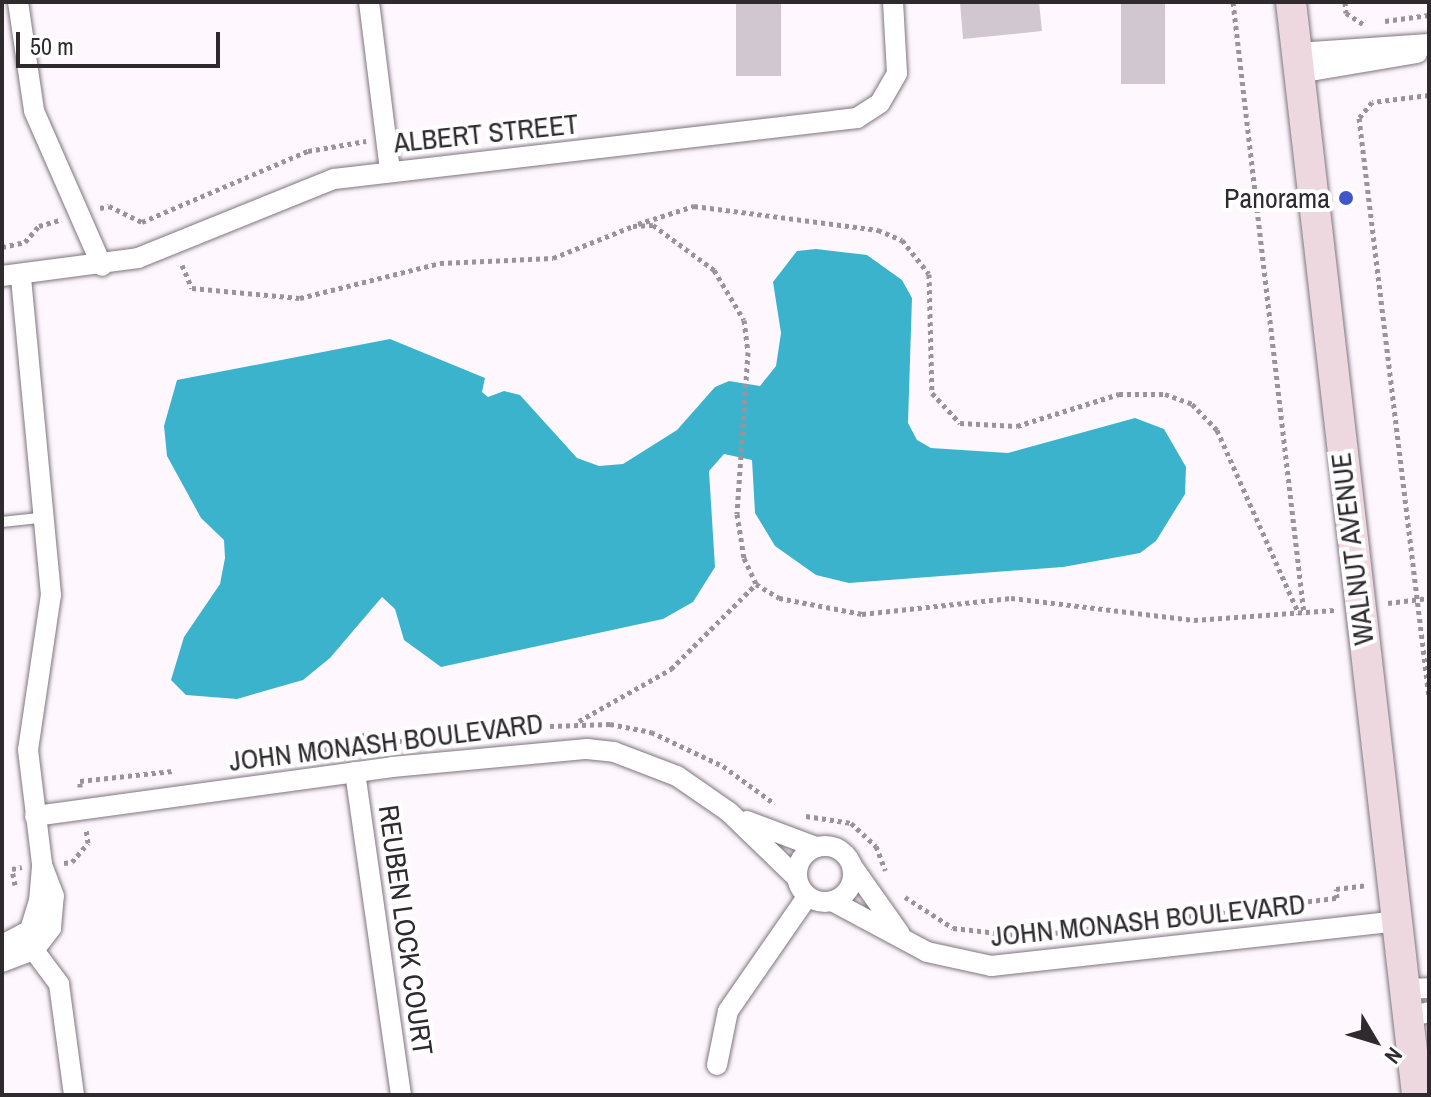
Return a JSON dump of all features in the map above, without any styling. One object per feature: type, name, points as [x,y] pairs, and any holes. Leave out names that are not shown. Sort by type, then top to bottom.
[{"type":"street","points":[[18,2],[34,111],[77,215],[102,266]]},
{"type":"street","points":[[369,2],[390,171]]},
{"type":"street","name":"ALBERT STREET","points":[[11,275],[102,266],[174,246],[304,189],[390,171],[857,118],[880,103],[897,73],[893,2]]},
{"type":"street","name":"WALNUT AVENUE","points":[[1291,2],[1358,607],[1397,921],[1418,1002],[1417,1095]]},
{"type":"street","points":[[1298,63],[1429,44]]},
{"type":"street","points":[[1298,63],[1429,50]]},
{"type":"street","points":[[2,962],[29,944],[36,918],[42,864],[28,750],[51,595],[48,517],[11,275]]},
{"type":"street","name":"JOHN MONASH BOULEVARD","points":[[35,816],[355,772],[587,749],[647,762],[729,812],[816,847]]},
{"type":"street","name":"REUBEN LOCK COURT","points":[[355,772],[401,1095]]},
{"type":"street","name":"JOHN MONASH BOULEVARD","points":[[729,812],[797,878]]},
{"type":"street","points":[[807,897],[797,878],[801,859],[816,847],[842,851],[908,943]]},
{"type":"street","points":[[807,897],[832,901],[847,891],[852,866]]},
{"type":"street","points":[[717,1065],[728,1011],[807,897]]},
{"type":"street","name":"JOHN MONASH BOULEVARD","points":[[832,901],[908,943],[956,962],[1020,965],[1397,921]]},
{"type":"street","points":[[2,945],[29,944]]},
{"type":"street","points":[[29,944],[59,984],[74,1095]]},
{"type":"lane","points":[[2,522],[48,517]]},
{"type":"path","points":[[1233,2],[1301,614]]},
{"type":"path","points":[[1364,24],[1429,15]]},
{"type":"path","points":[[1429,95],[1372,102],[1359,118],[1429,697]]},
{"type":"path","points":[[2,247],[25,242],[39,226],[109,206],[142,222],[308,151],[385,138]]},
{"type":"path","points":[[163,215],[192,288],[300,298],[440,263],[553,258],[694,206],[878,230],[902,240],[929,274],[932,393],[960,423],[1017,426],[1119,394],[1165,394],[1192,404],[1217,430],[1301,614]]},
{"type":"path","points":[[633,226],[661,227],[724,282],[744,320],[745,377],[737,457],[737,514],[744,558],[756,584],[779,598],[842,613],[1011,598],[1166,619],[1301,614],[1429,598]]},
{"type":"path","points":[[578,722],[671,669],[756,584]]},
{"type":"water","points":[[816,249],[867,255],[902,280],[912,298],[908,423],[917,440],[931,448],[1008,453],[1135,418],[1164,429],[1186,467],[1185,494],[1156,541],[1140,553],[1063,567],[849,583],[816,575],[775,546],[755,513],[752,460],[724,454],[709,471],[715,567],[693,602],[663,619],[441,667],[404,640],[395,609],[382,597],[330,658],[303,680],[237,699],[186,695],[171,680],[184,637],[220,584],[225,558],[224,540],[201,518],[167,456],[164,426],[177,380],[390,339],[485,378],[482,392],[488,397],[504,391],[520,395],[577,458],[599,466],[623,464],[677,430],[715,387],[729,381],[760,386],[776,366],[781,333],[773,282],[797,251]]},
{"type":"building","points":[[736,2],[781,2],[781,76],[736,76]]},
{"type":"building","points":[[960,2],[1039,2],[1042,31],[963,39]]},
{"type":"building","points":[[1121,2],[1165,2],[1165,84],[1121,84]]},
{"type":"place","name":"Panorama","points":[[1346,198]]}]
